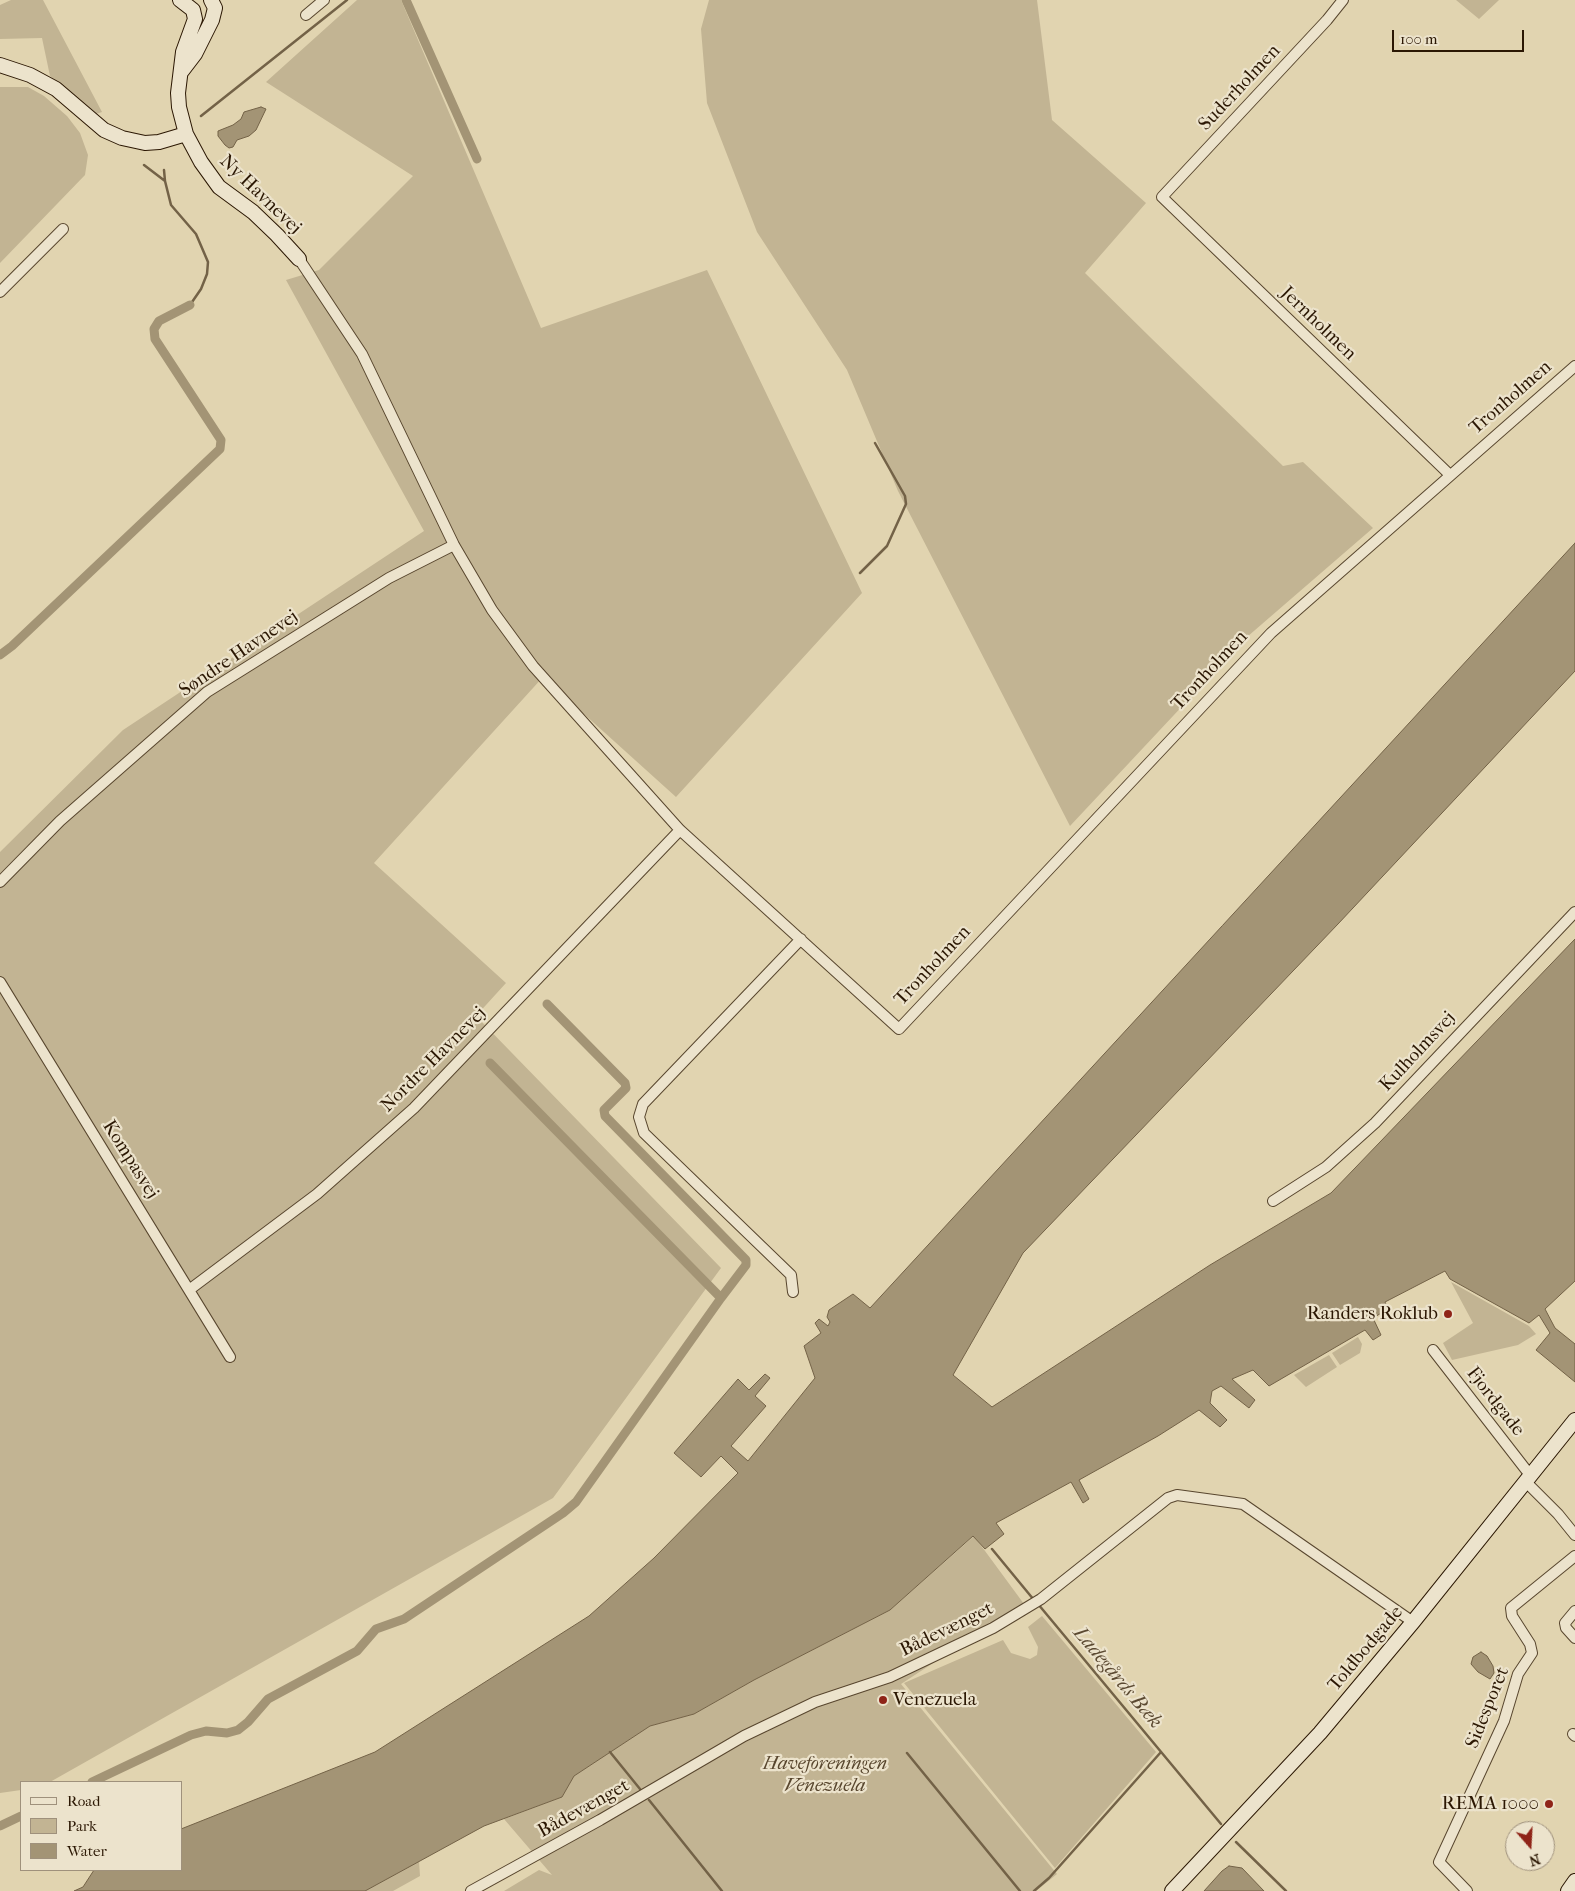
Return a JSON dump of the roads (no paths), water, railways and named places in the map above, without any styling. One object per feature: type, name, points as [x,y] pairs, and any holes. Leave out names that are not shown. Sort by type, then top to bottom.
[{"type":"street","name":"Ny Havnevej","points":[[180,0],[193,10],[195,19],[183,52],[178,93],[179,107],[186,134],[200,162],[219,187],[277,234],[299,259]]},
{"type":"street","name":"Ny Havnevej","points":[[182,71],[195,54],[212,20],[215,8],[211,0]]},
{"type":"street","points":[[306,15],[324,0]]},
{"type":"street","name":"Suderholmen","points":[[1162,197],[1327,20],[1343,0]]},
{"type":"street","points":[[0,65],[30,75],[56,89],[104,130],[122,138],[145,143],[159,142],[186,134]]},
{"type":"street","name":"Jernholmen","points":[[1162,197],[1450,475]]},
{"type":"street","points":[[0,292],[63,229]]},
{"type":"street","points":[[299,259],[362,354],[454,546],[492,610],[533,666],[680,830],[802,939],[644,1104],[639,1117],[644,1133],[791,1275],[792,1292]]},
{"type":"street","name":"Tronholmen","points":[[802,939],[899,1029],[1271,633],[1575,366]]},
{"type":"street","name":"Søndre Havnevej","points":[[0,882],[60,821],[207,692],[389,578],[454,546]]},
{"type":"street","name":"Nordre Havnevej","points":[[189,1290],[317,1194],[414,1108],[680,830]]},
{"type":"street","name":"Kulholmsvej","points":[[1273,1201],[1326,1167],[1375,1123],[1575,912]]},
{"type":"street","name":"Kompasvej","points":[[0,982],[230,1358]]},
{"type":"street","name":"Fjordgade","points":[[1433,1350],[1528,1478],[1575,1535]]},
{"type":"street","name":"Toldbodgade","points":[[1172,1891],[1320,1733],[1413,1622],[1575,1420]]},
{"type":"street","name":"Bådevænget","points":[[471,1891],[600,1820],[744,1736],[815,1702],[890,1677],[993,1628],[1041,1599],[1168,1498],[1177,1495],[1243,1504],[1413,1622]]},
{"type":"street","name":"Sidesporet","points":[[1467,1891],[1438,1862],[1504,1722],[1518,1674],[1532,1653],[1530,1644],[1512,1616],[1511,1608],[1575,1556]]},
{"type":"street","points":[[1575,1611],[1565,1623],[1566,1628],[1575,1638]]},
{"type":"street","points":[[1568,1891],[1575,1881]]},
{"type":"water","points":[[261,107],[266,109],[256,130],[249,136],[237,140],[233,147],[229,148],[225,145],[218,136],[218,131],[233,125],[241,119],[244,112]]},
{"type":"water","points":[[1575,543],[1575,671],[1338,924],[1023,1253],[953,1375],[992,1407],[1210,1265],[1331,1193],[1575,939],[1575,1281],[1545,1309],[1555,1328],[1575,1344],[1575,1382],[1536,1350],[1550,1333],[1539,1315],[1529,1323],[1450,1279],[1445,1271],[1385,1302],[1388,1309],[1373,1318],[1381,1335],[1373,1340],[1365,1330],[1269,1386],[1253,1370],[1232,1379],[1255,1400],[1249,1408],[1221,1386],[1212,1391],[1210,1403],[1227,1420],[1220,1427],[1199,1410],[1158,1436],[1079,1480],[1089,1499],[1083,1503],[1071,1482],[996,1523],[1004,1534],[985,1549],[973,1536],[890,1610],[754,1680],[694,1714],[650,1726],[574,1776],[562,1797],[484,1826],[365,1891],[74,1891],[83,1887],[93,1871],[182,1871],[182,1829],[375,1752],[589,1616],[654,1558],[738,1473],[721,1456],[701,1477],[674,1453],[738,1379],[749,1390],[765,1374],[770,1378],[755,1396],[766,1406],[731,1446],[748,1461],[815,1378],[804,1346],[821,1333],[815,1323],[819,1319],[828,1326],[830,1322],[827,1317],[829,1310],[853,1294],[870,1308]]},
{"type":"water","points":[[1481,1652],[1487,1656],[1493,1666],[1494,1673],[1490,1679],[1478,1672],[1471,1664],[1473,1657]]},
{"type":"water","points":[[1229,1866],[1242,1868],[1264,1891],[1204,1891]]},
{"type":"waterway","points":[[201,116],[347,0]]},
{"type":"waterway","points":[[406,0],[477,159]]},
{"type":"waterway","points":[[144,165],[165,181],[171,205],[196,234],[208,262],[207,274],[201,289],[190,305]]},
{"type":"waterway","points":[[164,170],[165,181]]},
{"type":"waterway","points":[[0,655],[12,646],[220,449],[221,440],[155,339],[154,329],[159,321],[190,305]]},
{"type":"waterway","points":[[860,573],[887,546],[906,504],[905,496],[875,443]]},
{"type":"waterway","points":[[94,1781],[191,1735],[206,1731],[227,1733],[238,1730],[248,1722],[268,1699],[357,1651],[376,1629],[404,1619],[563,1513],[576,1502],[746,1265],[746,1260],[605,1116],[604,1110],[626,1088],[625,1083],[547,1004]]},
{"type":"waterway","points":[[490,1063],[721,1298]]},
{"type":"waterway","name":"Ladegårds Bæk","points":[[992,1549],[1034,1600]]},
{"type":"waterway","name":"Ladegårds Bæk","points":[[1038,1604],[1221,1824]]},
{"type":"waterway","points":[[610,1752],[640,1789]]},
{"type":"waterway","points":[[1034,1891],[1049,1878],[1161,1752]]},
{"type":"waterway","points":[[907,1753],[1020,1891]]},
{"type":"waterway","points":[[649,1800],[722,1891]]},
{"type":"waterway","points":[[0,1826],[20,1816]]},
{"type":"waterway","name":"Ladegårds Bæk","points":[[1236,1842],[1286,1891]]},
{"type":"place","name":"Randers Roklub","points":[[1448,1314]]},
{"type":"place","name":"Venezuela","points":[[883,1700]]},
{"type":"place","name":"REMA 1000","points":[[1549,1804]]},
{"type":"park label","name":"Haveforeningen Venezuela","points":[[825,1775]]}]
